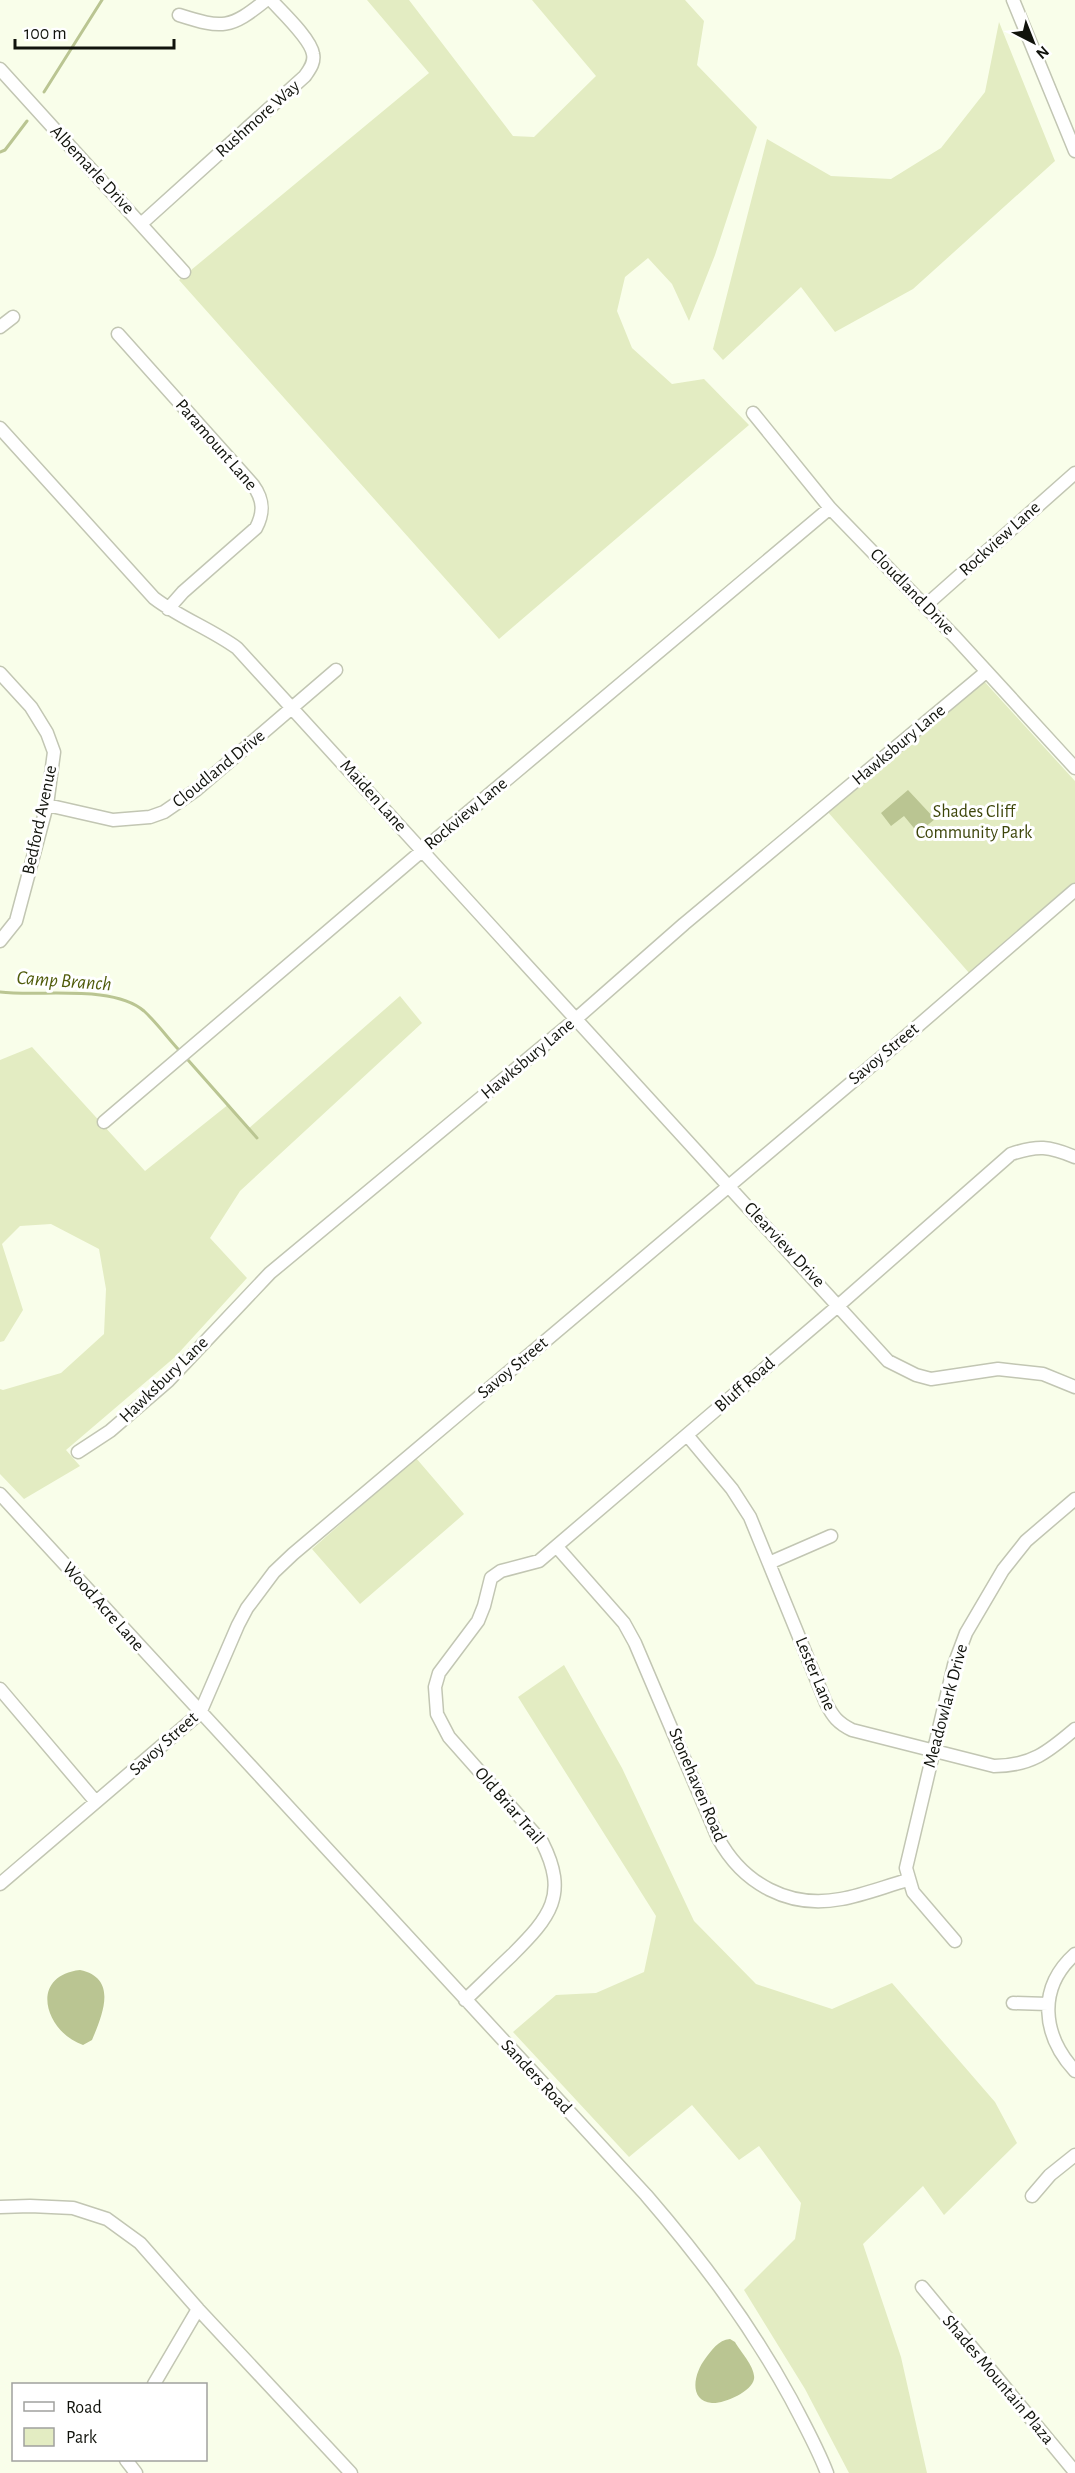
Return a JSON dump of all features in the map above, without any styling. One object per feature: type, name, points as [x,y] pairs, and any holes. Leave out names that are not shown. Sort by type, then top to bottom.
[{"type":"street","points":[[179,15],[210,25],[223,25],[235,22],[266,0]]},
{"type":"street","name":"Rushmore Way","points":[[141,224],[305,76],[312,66],[313,54],[309,45],[271,0]]},
{"type":"street","points":[[1012,0],[1075,151]]},
{"type":"street","name":"Albemarle Drive","points":[[0,69],[184,272]]},
{"type":"street","points":[[0,327],[13,317]]},
{"type":"street","name":"Paramount Lane","points":[[117,334],[254,485],[262,505],[260,521],[256,528],[183,592],[168,609]]},
{"type":"street","name":"Cloudland Drive","points":[[753,413],[830,508],[925,606],[1075,768]]},
{"type":"street","name":"Maiden Lane","points":[[0,428],[143,587],[168,609],[237,648],[728,1185]]},
{"type":"street","name":"Rockview Lane","points":[[925,606],[1075,473]]},
{"type":"street","name":"Rockview Lane","points":[[104,1122],[830,508]]},
{"type":"street","name":"Cloudland Drive","points":[[47,805],[113,820],[140,819],[164,812],[180,802],[336,670]]},
{"type":"street","name":"Hawksbury Lane","points":[[78,1452],[110,1431],[168,1381],[270,1273],[577,1018],[684,924],[986,672]]},
{"type":"street","name":"Bedford Avenue","points":[[0,673],[31,707],[47,733],[54,752],[47,805],[16,921],[0,941]]},
{"type":"street","name":"Savoy Street","points":[[0,1884],[200,1713],[238,1625],[261,1587],[274,1572],[890,1050],[1075,890]]},
{"type":"street","name":"Bluff Road","points":[[446,1661],[478,1621],[491,1578],[501,1571],[539,1561],[839,1305],[1011,1154],[1031,1147],[1053,1147],[1075,1157]]},
{"type":"street","name":"Clearview Drive","points":[[728,1185],[888,1361],[915,1375],[931,1378],[998,1369],[1020,1370],[1043,1374],[1075,1388]]},
{"type":"street","name":"Lester Lane","points":[[687,1435],[732,1489],[750,1517],[833,1716],[839,1723],[852,1730],[994,1766],[1011,1766],[1031,1761],[1050,1750],[1075,1729]]},
{"type":"street","name":"Wood Acre Lane","points":[[2,1499],[200,1713]]},
{"type":"street","name":"Meadowlark Drive","points":[[908,1880],[907,1857],[954,1665],[966,1633],[1003,1570],[1026,1541],[1075,1499]]},
{"type":"street","points":[[769,1563],[831,1536]]},
{"type":"street","name":"Stonehaven Road","points":[[557,1546],[624,1623],[635,1643],[718,1838],[738,1868],[764,1888],[777,1895],[795,1899],[842,1899],[908,1880]]},
{"type":"street","name":"Old Briar Trail","points":[[446,1661],[435,1687],[437,1714],[449,1737],[542,1842],[552,1862],[555,1880],[552,1903],[540,1927],[465,2000]]},
{"type":"street","points":[[0,1689],[96,1802]]},
{"type":"street","name":"Sanders Road","points":[[200,1713],[646,2195],[693,2249],[762,2349],[816,2446],[827,2473]]},
{"type":"street","points":[[908,1880],[913,1892],[955,1941]]},
{"type":"street","points":[[1075,1954],[1058,1973],[1048,2004],[1054,2041],[1075,2071]]},
{"type":"street","points":[[1013,2003],[1048,2004]]},
{"type":"street","points":[[1032,2196],[1050,2175],[1075,2155]]},
{"type":"street","points":[[0,2207],[73,2208],[107,2219],[140,2243],[198,2309],[351,2473]]},
{"type":"street","name":"Shades Mountain Plaza","points":[[922,2287],[1075,2472]]},
{"type":"street","points":[[155,2383],[198,2309]]},
{"type":"street","points":[[127,2461],[136,2473]]},
{"type":"green space","points":[[367,0],[409,0],[513,136],[534,137],[596,76],[532,0],[685,0],[704,21],[697,65],[757,127],[715,255],[689,321],[672,284],[648,258],[625,277],[617,311],[632,348],[672,384],[704,379],[749,425],[499,639],[179,280],[429,73]]},
{"type":"green space","points":[[999,22],[1055,161],[913,289],[835,332],[801,287],[723,360],[713,349],[767,139],[831,176],[891,179],[941,148],[985,92]]},
{"type":"green space","name":"Shades Cliff Community Park","points":[[983,680],[1075,781],[1075,883],[970,974],[827,811]]},
{"type":"green space","points":[[400,996],[422,1023],[240,1191],[210,1238],[247,1278],[175,1357],[66,1450],[80,1466],[24,1499],[0,1474],[0,1389],[61,1373],[104,1334],[106,1289],[99,1249],[51,1224],[20,1226],[2,1244],[23,1310],[4,1341],[0,1342],[0,1060],[32,1047],[145,1171],[229,1104],[248,1129]]},
{"type":"green space","points":[[416,1458],[464,1514],[360,1604],[312,1549]]},
{"type":"green space","points":[[564,1665],[622,1768],[694,1921],[756,1984],[832,2009],[892,1983],[995,2102],[1017,2143],[944,2215],[923,2186],[863,2244],[901,2357],[927,2473],[849,2473],[805,2389],[744,2290],[795,2239],[801,2203],[759,2146],[739,2160],[692,2105],[629,2157],[513,2032],[556,1995],[596,1993],[644,1972],[656,1916],[518,1697]]},
{"type":"shaded area","points":[[908,790],[935,819],[918,833],[904,816],[891,826],[881,813]]},
{"type":"shaded area","points":[[80,1970],[92,1974],[99,1981],[104,1998],[103,2009],[92,2040],[83,2045],[59,2029],[48,2005],[48,1993],[53,1982],[64,1974]]},
{"type":"shaded area","points":[[730,2339],[735,2342],[750,2365],[754,2375],[752,2384],[743,2393],[730,2399],[717,2403],[704,2401],[696,2391],[698,2371],[716,2346]]},
{"type":"waterway","points":[[44,92],[102,0]]},
{"type":"waterway","points":[[0,152],[5,150],[27,121]]},
{"type":"waterway","name":"Camp Branch","points":[[0,992],[75,993],[114,997],[144,1011],[178,1049]]},
{"type":"waterway","name":"Camp Branch","points":[[188,1060],[257,1138]]}]
